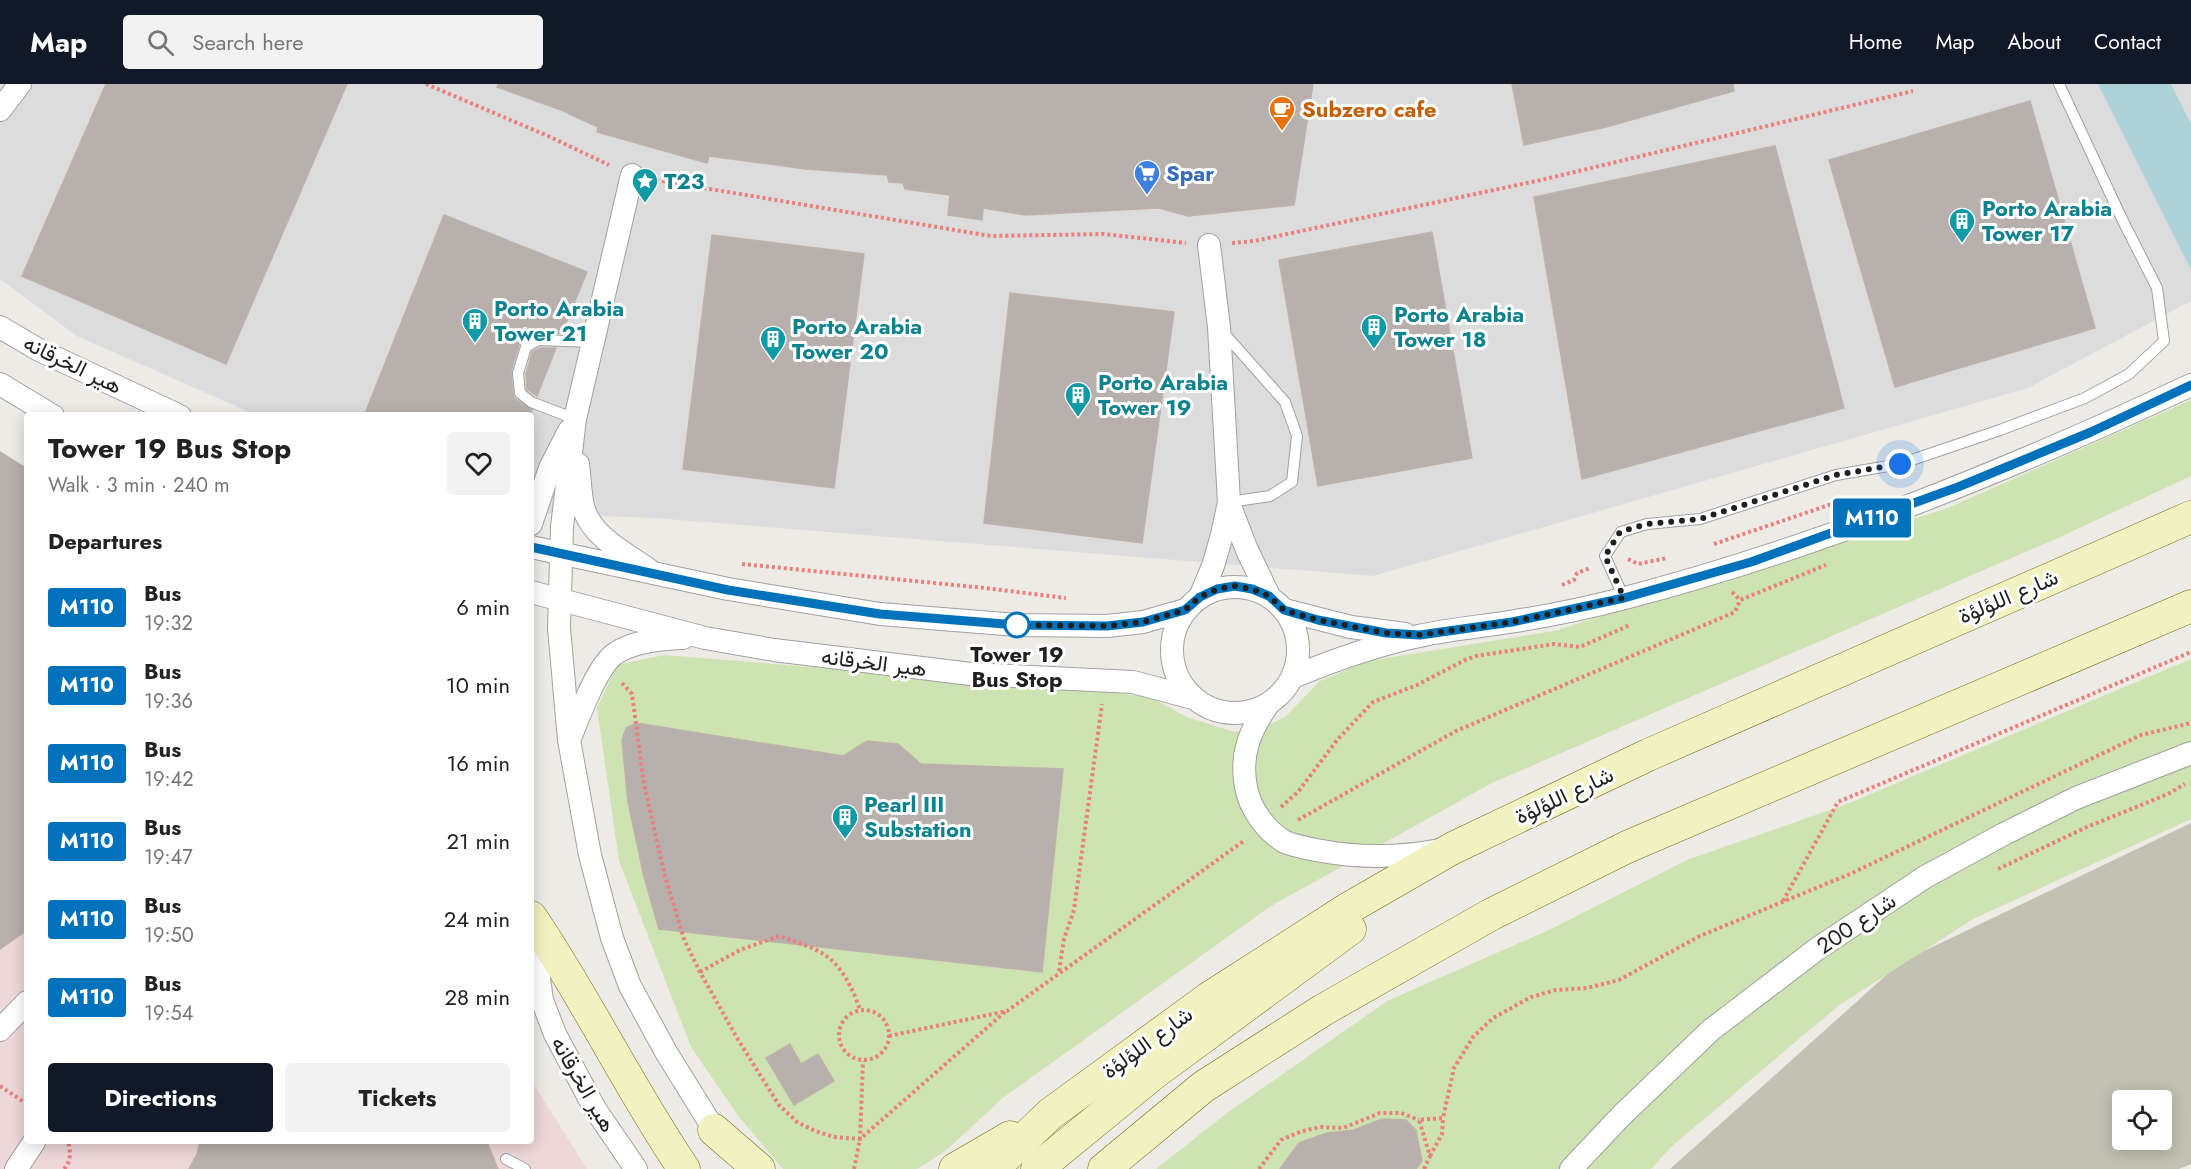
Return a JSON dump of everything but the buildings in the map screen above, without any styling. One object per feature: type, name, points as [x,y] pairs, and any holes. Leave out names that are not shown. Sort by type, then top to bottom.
[{"type":"main road","name":"شارع اللؤلؤة","points":[[993,1169],[1050,1113],[1209,998],[1349,908],[1453,848],[1658,751],[2191,517]]},
{"type":"main road","points":[[1104,1169],[1203,1087],[1323,1010],[1492,914],[1627,847],[2191,606]]},
{"type":"main road","points":[[1036,1169],[1153,1074],[1357,924],[1402,879]]},
{"type":"main road","points":[[534,921],[560,959],[659,1132],[684,1169]]},
{"type":"main road","points":[[956,1169],[1050,1113]]},
{"type":"main road","points":[[714,1130],[759,1169]]},
{"type":"street","points":[[0,111],[20,84]]},
{"type":"street","points":[[632,176],[575,419],[560,553],[559,628],[569,740],[590,855],[615,947],[630,986],[660,1043],[739,1169]]},
{"type":"street","points":[[1209,245],[1219,327],[1229,502],[1246,550],[1276,603],[1293,625],[1298,642],[1298,660],[1293,677],[1282,693],[1267,706],[1248,738],[1243,773],[1253,808],[1269,828],[1285,842],[1299,846],[1360,856],[1423,854],[1453,848]]},
{"type":"street","name":"هير الخرقانه","points":[[0,327],[39,350],[171,412]]},
{"type":"street","points":[[0,384],[46,412]]},
{"type":"street","points":[[1293,677],[1355,654],[1420,635],[1512,622],[1624,598],[1751,562],[1958,487],[2091,432],[2191,385]]},
{"type":"street","points":[[534,515],[550,468],[575,419]]},
{"type":"street","points":[[575,419],[582,493],[585,510],[592,525],[603,538],[656,575]]},
{"type":"street","points":[[534,483],[550,468]]},
{"type":"street","points":[[1229,502],[1215,558],[1193,604],[1174,632],[1172,656],[1178,679],[1193,698],[1210,709],[1229,714],[1249,713],[1267,706]]},
{"type":"street","points":[[534,548],[728,590],[880,614],[1017,625],[1107,626],[1143,622],[1193,604],[1217,589],[1235,586],[1252,589],[1276,603],[1351,627],[1420,635]]},
{"type":"street","name":"هير الخرقانه","points":[[534,593],[705,638],[774,650],[971,674],[1133,682],[1193,698]]},
{"type":"street","points":[[569,740],[603,665],[615,654],[639,644],[658,640],[705,638]]},
{"type":"street","name":"شارع 200","points":[[1571,1169],[1622,1115],[1711,1030],[1836,936],[1925,877],[2004,834],[2076,798],[2191,753]]},
{"type":"street","name":"هير الخرقانه","points":[[534,943],[542,1000],[555,1034],[595,1109],[636,1169]]},
{"type":"street","points":[[0,1030],[24,1006]]},
{"type":"street","points":[[16,1169],[33,1144]]},
{"type":"lane","points":[[1624,598],[1605,556],[1620,532],[1647,524],[1700,519],[1836,475],[1900,464],[1978,437],[2085,398],[2129,374],[2164,341],[2157,288],[2059,84]]},
{"type":"lane","points":[[1219,327],[1285,402],[1297,436],[1292,482],[1270,496],[1229,502]]},
{"type":"lane","points":[[575,419],[531,402],[520,393],[518,374],[526,347],[538,340],[594,342]]},
{"type":"lane","points":[[506,1159],[525,1169]]},
{"type":"path","points":[[426,84],[548,136],[632,176],[728,194],[991,236],[1104,234],[1209,245],[1254,241],[1541,180],[1913,91]]},
{"type":"path","points":[[1710,545],[1843,501]]},
{"type":"path","points":[[1555,587],[1574,580],[1577,573],[1623,557],[1638,564],[1677,555]]},
{"type":"path","points":[[741,564],[985,588],[1074,601]]},
{"type":"path","points":[[616,677],[632,694],[644,784],[665,876],[684,939],[700,972],[737,1038],[779,1105],[797,1122],[815,1131],[834,1137],[860,1139],[1006,1011],[1245,840],[1456,731],[1735,612],[1740,600],[1827,565]]},
{"type":"path","points":[[1730,590],[1740,600]]},
{"type":"path","points":[[1269,828],[1337,740],[1373,702],[1417,685],[1476,656],[1554,644],[1580,647],[1634,623]]},
{"type":"path","points":[[1782,902],[1838,802],[2191,652]]},
{"type":"path","points":[[1059,972],[1064,939],[1074,910],[1106,679]]},
{"type":"path","points":[[1424,1169],[1442,1134],[1443,1118],[1454,1068],[1473,1037],[1493,1018],[1531,997],[1556,990],[1587,988],[1619,980],[1700,936],[1850,874],[2141,735],[2191,723]]},
{"type":"path","points":[[1990,872],[2087,826],[2168,794],[2191,782]]},
{"type":"path","points":[[700,972],[740,950],[779,936],[822,953],[843,973],[855,994],[860,1010]]},
{"type":"path","points":[[860,1010],[867,1010],[880,1016],[888,1029],[889,1036],[884,1051],[863,1061],[849,1056],[844,1051],[838,1037],[846,1017],[860,1010]]},
{"type":"path","points":[[889,1036],[1006,1011]]},
{"type":"path","points":[[854,1169],[860,1139],[863,1061]]},
{"type":"path","points":[[0,1086],[24,1102]]},
{"type":"path","points":[[1259,1169],[1281,1140],[1302,1131],[1321,1127],[1343,1128],[1380,1113],[1401,1113],[1419,1120],[1443,1118]]},
{"type":"path","points":[[1419,1120],[1430,1156]]},
{"type":"path","points":[[64,1169],[69,1164],[69,1144]]},
{"type":"shaded area","points":[[0,84],[2191,84],[2191,301],[2028,388],[1373,576],[654,518],[534,513],[534,412],[249,412],[77,336],[0,279]]},
{"type":"shaded area","points":[[0,467],[24,479],[24,1144],[534,1144],[534,1085],[587,1169],[0,1169]]},
{"type":"shaded area","points":[[2191,823],[2191,1164],[2179,1169],[1670,1169],[1901,962]]},
{"type":"green space","points":[[2191,400],[2191,476],[2060,537],[1492,783],[1271,906],[1004,1097],[944,1152],[917,1169],[783,1169],[739,1117],[691,1047],[619,861],[597,708],[617,665],[664,655],[1071,688],[1150,697],[1187,717],[1234,732],[1260,729],[1285,717],[1320,681],[1368,661],[1554,631],[1948,508]]},
{"type":"green space","points":[[2191,659],[2191,819],[1973,919],[1838,1006],[1671,1147],[1651,1169],[1156,1169],[1227,1113],[1387,1001],[1549,930],[1687,860],[1847,804]]},
{"type":"water","points":[[2098,84],[2171,84],[2191,124],[2191,270]]},
{"type":"bus line","name":"M110","points":[[534,548],[728,590],[880,614],[1017,625],[1107,626],[1143,622],[1185,610],[1200,597],[1217,589],[1235,586],[1252,589],[1269,596],[1284,610],[1318,620],[1386,633],[1420,635],[1512,622],[1624,598],[1751,562],[1958,487],[2091,432],[2191,385]]},
{"type":"place","name":"Subzero cafe","points":[[1282,132]]},
{"type":"place","name":"Spar","points":[[1147,196]]},
{"type":"place","name":"T23","points":[[645,204]]},
{"type":"place","name":"Porto Arabia Tower 17","points":[[1962,244]]},
{"type":"place","name":"Porto Arabia Tower 21","points":[[475,344]]},
{"type":"place","name":"Porto Arabia Tower 18","points":[[1374,350]]},
{"type":"place","name":"Porto Arabia Tower 20","points":[[773,362]]},
{"type":"place","name":"Porto Arabia Tower 19","points":[[1078,418]]},
{"type":"place","name":"Tower 19 Bus Stop","points":[[1017,625]]},
{"type":"place","name":"Pearl III Substation","points":[[845,840]]},
{"type":"route","points":[[1017,625],[1107,626],[1143,622],[1185,610],[1200,597],[1217,589],[1235,586],[1252,589],[1269,596],[1284,610],[1318,620],[1386,633],[1420,635],[1512,622],[1624,598],[1605,556],[1620,532],[1647,524],[1700,519],[1836,475],[1900,464]]}]
